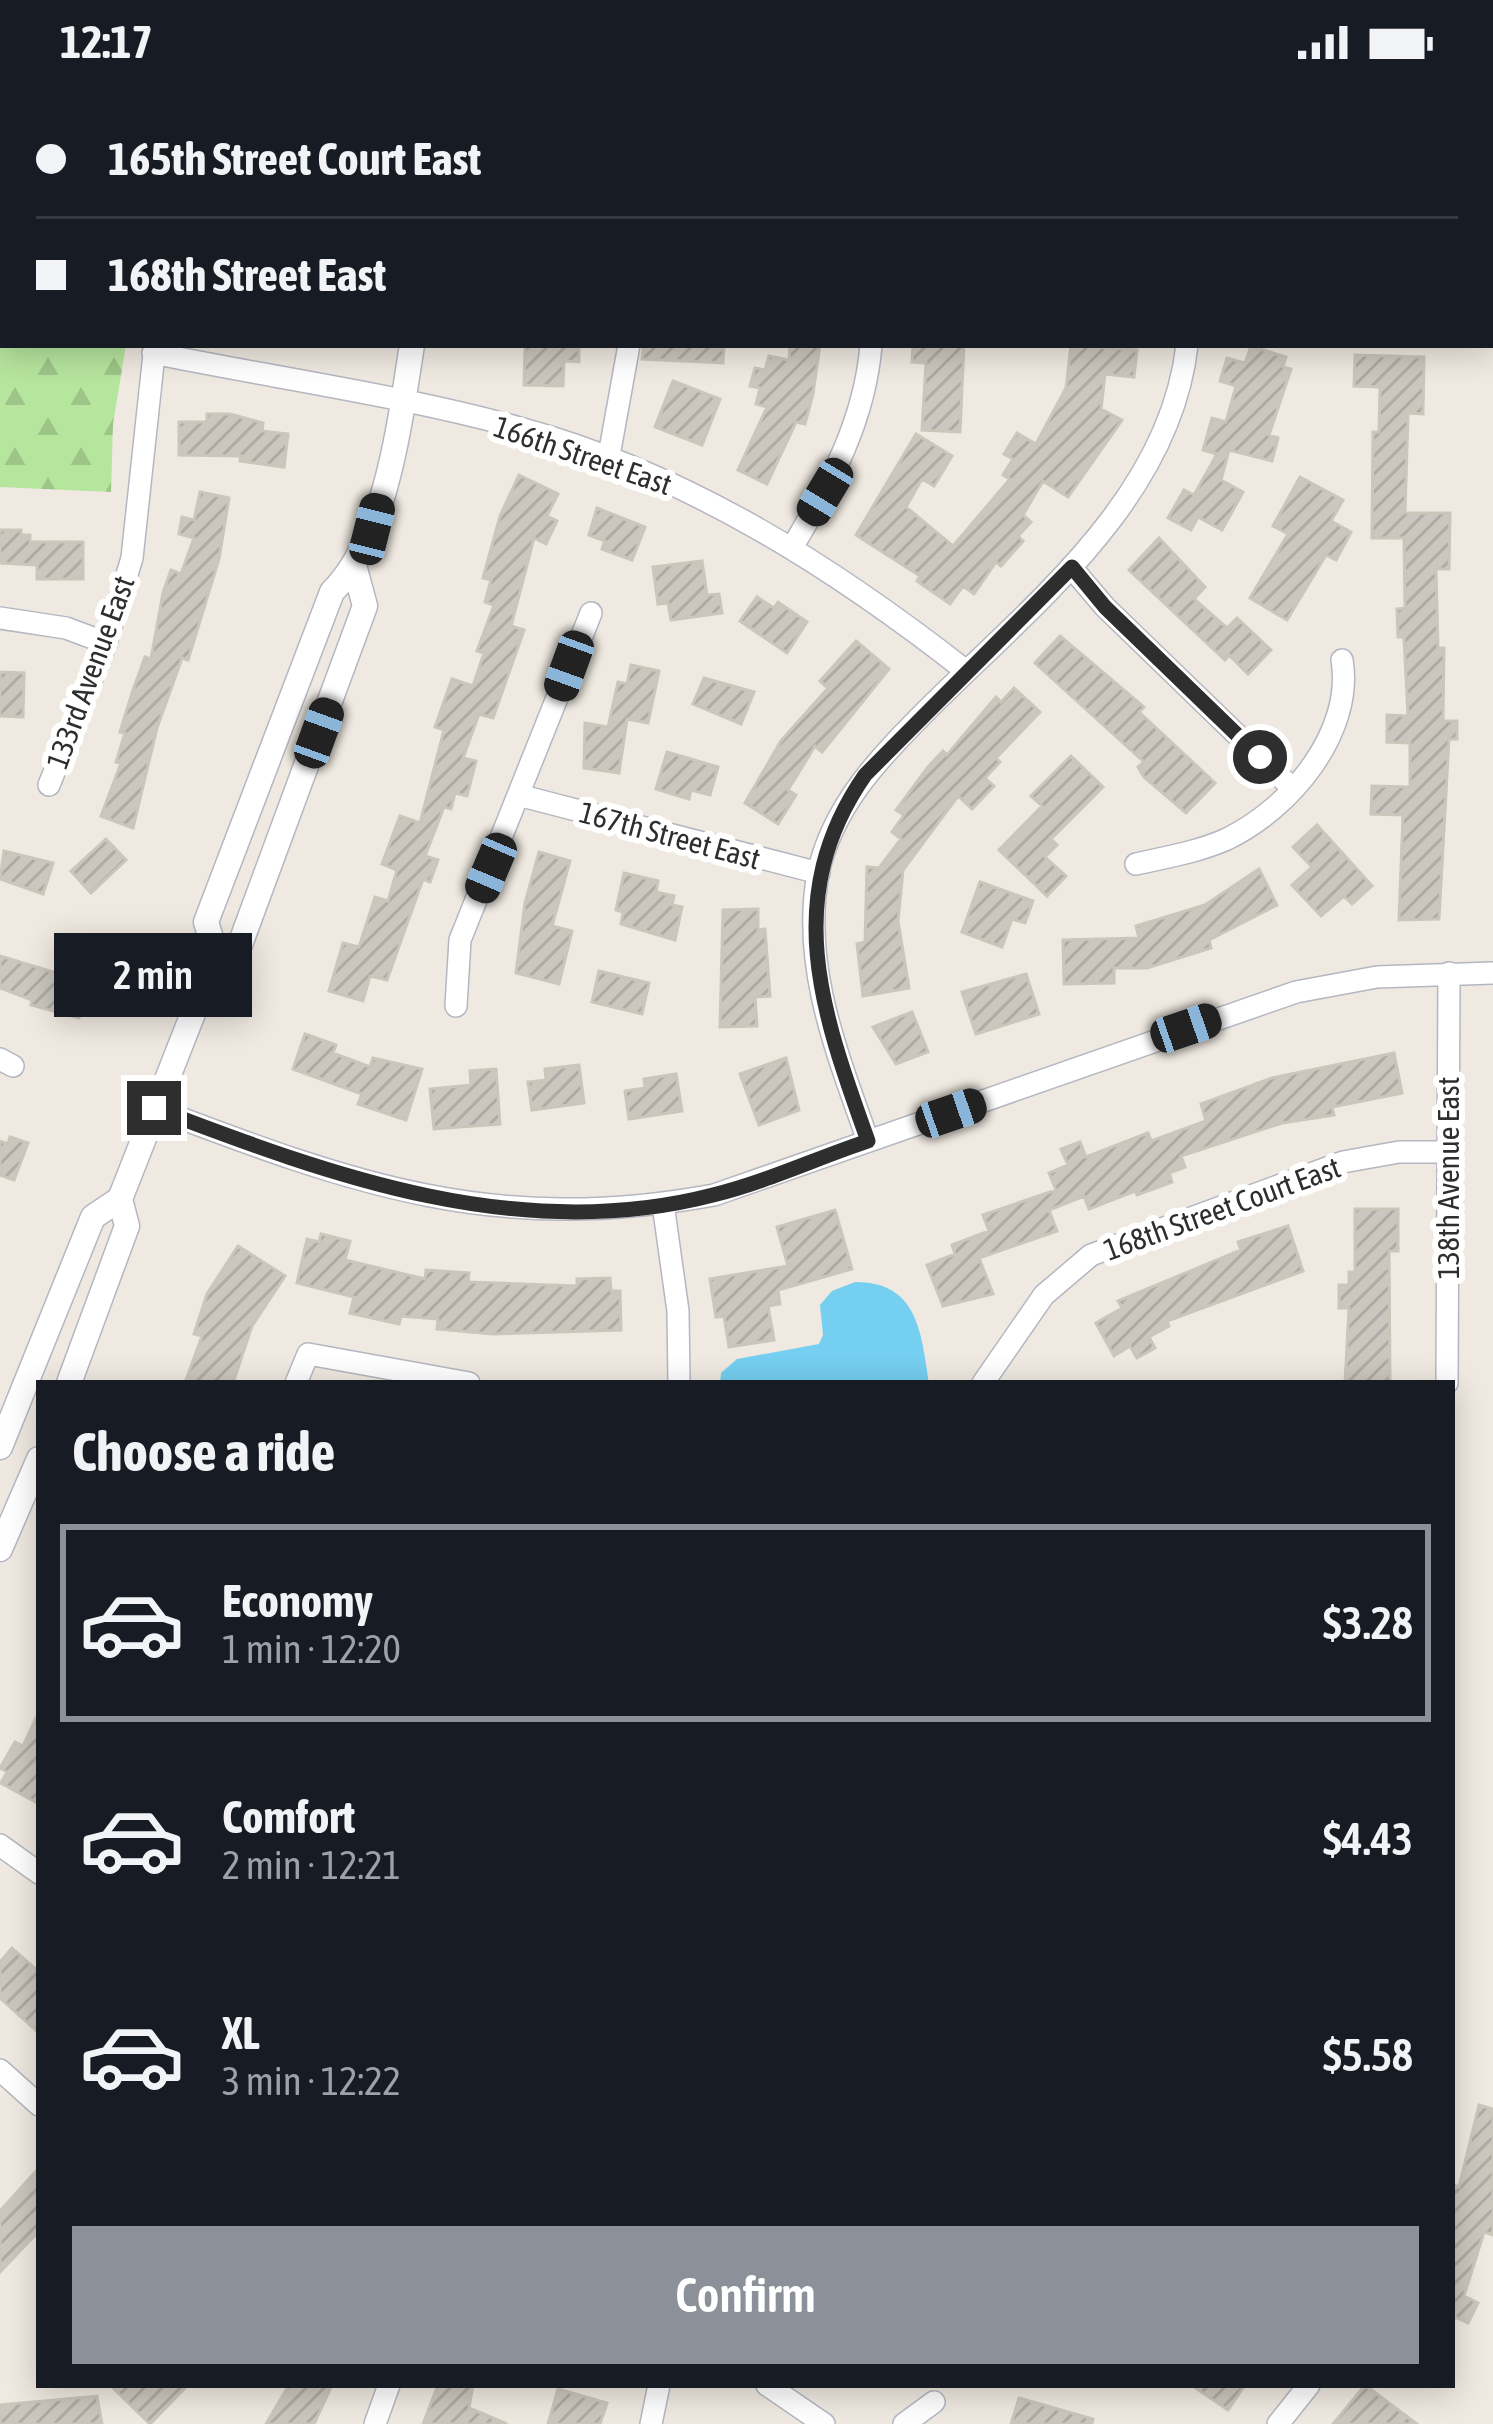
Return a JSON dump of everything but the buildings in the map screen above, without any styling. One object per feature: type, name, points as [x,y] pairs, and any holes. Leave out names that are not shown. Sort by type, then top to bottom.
[{"type":"street","points":[[0,1447],[93,1217],[119,1199],[216,955],[206,922],[332,592],[355,569],[372,529],[412,348]]},
{"type":"street","points":[[608,461],[628,348]]},
{"type":"street","points":[[793,546],[851,434],[862,403],[871,348]]},
{"type":"street","points":[[868,1141],[822,1002],[815,949],[819,873],[850,797],[865,775],[1072,567],[1162,444],[1176,410],[1186,348]]},
{"type":"street","name":"166th Street East","points":[[154,349],[521,428],[671,484],[793,546],[966,671]]},
{"type":"street","name":"133rd Avenue East","points":[[49,785],[106,644],[132,558],[154,349]]},
{"type":"street","points":[[1072,567],[1105,607],[1291,787]]},
{"type":"street","points":[[216,955],[238,950],[365,606],[355,569]]},
{"type":"street","points":[[456,1006],[460,940],[522,796],[591,613]]},
{"type":"street","points":[[0,618],[66,628],[106,644]]},
{"type":"street","points":[[1136,864],[1232,837],[1291,787],[1331,741],[1343,712],[1342,660]]},
{"type":"street","name":"167th Street East","points":[[522,796],[819,873]]},
{"type":"street","name":"138th Avenue East","points":[[1447,1380],[1449,973]]},
{"type":"street","points":[[154,1108],[283,1158],[445,1200],[554,1213],[663,1204],[714,1195],[1296,992],[1377,977],[1493,974]]},
{"type":"street","name":"168th Street Court East","points":[[985,1380],[1044,1295],[1091,1255],[1343,1162],[1399,1152],[1449,1152]]},
{"type":"street","points":[[70,1380],[127,1226],[119,1199]]},
{"type":"street","points":[[663,1204],[678,1311],[679,1380]]},
{"type":"street","points":[[297,1380],[308,1354],[453,1380]]},
{"type":"street","points":[[0,1549],[36,1466]]},
{"type":"street","points":[[0,1845],[36,1871]]},
{"type":"street","points":[[0,2071],[36,2102]]},
{"type":"street","points":[[375,2424],[388,2388]]},
{"type":"street","points":[[651,2424],[658,2388]]},
{"type":"street","points":[[771,2388],[824,2424]]},
{"type":"street","points":[[1278,2424],[1307,2388]]},
{"type":"street","points":[[904,2424],[934,2402]]},
{"type":"green space","points":[[0,348],[126,348],[113,424],[111,492],[0,487]]},
{"type":"water","points":[[855,1282],[876,1284],[904,1300],[918,1328],[929,1380],[720,1380],[721,1373],[737,1359],[819,1344],[823,1335],[820,1305],[832,1291]]},
{"type":"route","points":[[154,1108],[283,1158],[367,1183],[498,1209],[626,1211],[714,1195],[868,1141],[822,1002],[815,934],[819,873],[850,797],[865,775],[1072,567],[1105,607],[1260,757]]}]
